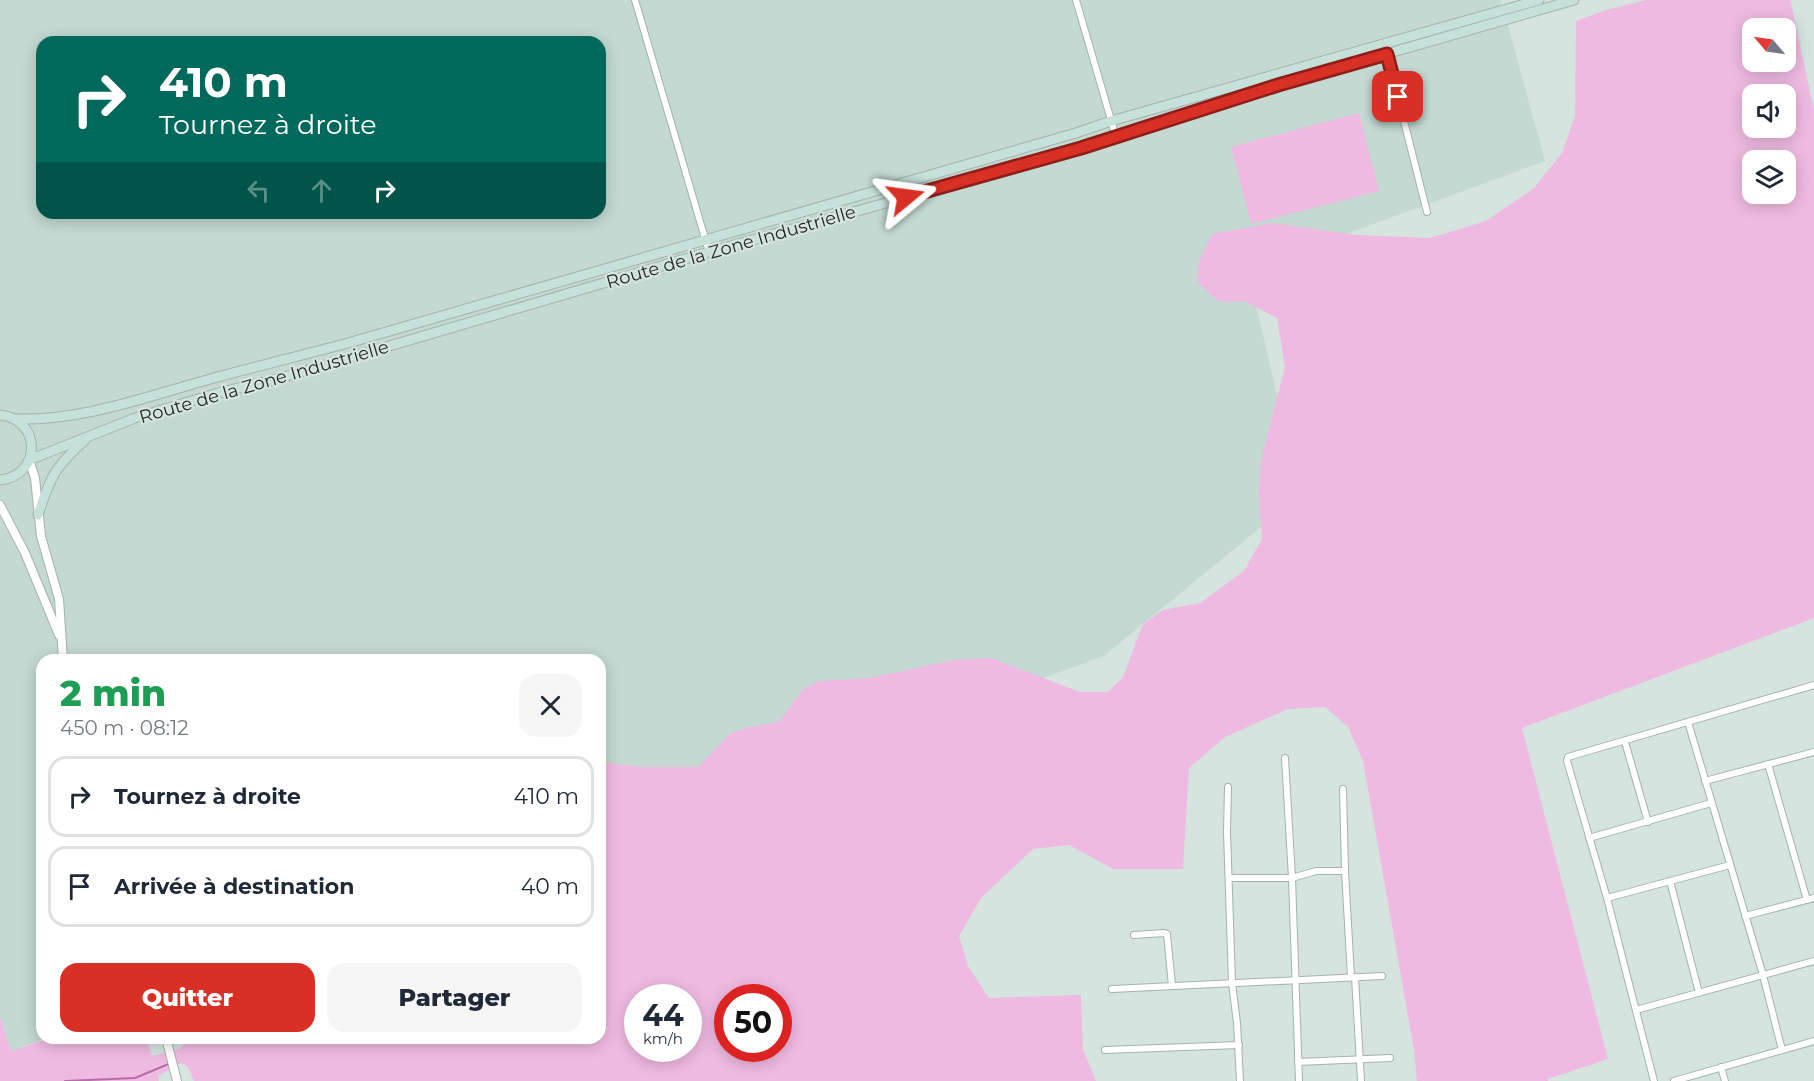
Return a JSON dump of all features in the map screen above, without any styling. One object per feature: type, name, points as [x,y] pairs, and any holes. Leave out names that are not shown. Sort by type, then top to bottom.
[{"type":"main road","name":"Route de la Zone Industrielle","points":[[0,415],[14,419],[54,419],[97,411],[553,286],[1112,121],[1539,0]]},
{"type":"main road","name":"Route de la Zone Industrielle","points":[[0,480],[17,475],[29,460],[135,418],[1116,137],[1278,85],[1574,0]]},
{"type":"main road","points":[[14,419],[24,426],[30,436],[32,448],[29,460]]},
{"type":"main road","points":[[38,515],[53,474],[60,464],[90,435]]},
{"type":"street","points":[[635,0],[710,252]]},
{"type":"street","points":[[1076,0],[1116,137]]},
{"type":"street","points":[[1387,54],[1426,213]]},
{"type":"street","points":[[29,460],[35,478],[41,536],[59,599],[62,654]]},
{"type":"street","points":[[0,505],[25,553],[61,641]]},
{"type":"street","points":[[1654,1081],[1607,898],[1567,761],[1568,757],[1571,754],[1625,742],[1814,685]]},
{"type":"street","points":[[1688,722],[1763,975],[1782,1050]]},
{"type":"street","points":[[1625,742],[1648,822]]},
{"type":"street","points":[[1705,781],[1814,752]]},
{"type":"street","points":[[1285,758],[1293,878],[1299,1081]]},
{"type":"street","points":[[1745,916],[1810,899],[1768,764]]},
{"type":"street","points":[[1228,787],[1232,983],[1239,1046],[1240,1081]]},
{"type":"street","points":[[1343,789],[1345,871],[1361,1081]]},
{"type":"street","points":[[1589,838],[1711,803]]},
{"type":"street","points":[[1607,898],[1730,865]]},
{"type":"street","points":[[1229,878],[1293,878],[1316,871],[1345,871]]},
{"type":"street","points":[[1670,881],[1700,993]]},
{"type":"street","points":[[1134,935],[1167,934],[1172,986]]},
{"type":"street","points":[[1636,1010],[1814,961]]},
{"type":"street","points":[[1112,989],[1382,976]]},
{"type":"street","points":[[1674,1081],[1814,1041]]},
{"type":"street","points":[[168,1044],[177,1081]]},
{"type":"street","points":[[1105,1050],[1239,1046]]},
{"type":"street","points":[[1298,1062],[1390,1058]]},
{"type":"street","points":[[1721,1067],[1725,1081]]},
{"type":"shaded area","points":[[0,0],[1501,0],[1545,161],[1248,270],[1300,495],[1104,656],[606,836],[606,654],[36,654],[36,1042],[11,1051],[0,1015]]},
{"type":"shaded area","points":[[1646,0],[1790,0],[1794,18],[1742,18],[1742,72],[1796,72],[1796,26],[1814,111],[1814,618],[1522,728],[1608,1059],[1548,1079],[1548,1081],[1417,1081],[1414,1050],[1363,761],[1348,727],[1325,707],[1288,709],[1225,737],[1189,768],[1183,869],[1113,869],[1069,845],[1033,849],[981,898],[959,936],[968,966],[989,998],[1081,995],[1083,1049],[1096,1081],[194,1081],[187,1066],[181,1063],[158,1076],[159,1081],[0,1081],[0,1016],[11,1051],[36,1043],[149,1044],[152,1056],[178,1049],[183,1044],[606,1044],[606,763],[643,767],[698,767],[731,733],[779,722],[802,690],[819,681],[871,678],[954,660],[991,658],[1080,692],[1108,692],[1123,677],[1143,624],[1163,610],[1200,603],[1244,571],[1262,539],[1259,495],[1261,460],[1285,367],[1277,318],[1244,301],[1223,302],[1214,298],[1197,281],[1198,264],[1212,234],[1273,223],[1356,235],[1430,238],[1486,221],[1534,188],[1562,153],[1575,116],[1576,21],[1606,10]]},
{"type":"shaded area","points":[[1359,113],[1379,191],[1251,224],[1231,147]]},
{"type":"waterway","points":[[65,1081],[135,1078],[171,1063]]},
{"type":"route","points":[[906,197],[1081,148],[1278,85],[1387,54],[1398,97]]}]
